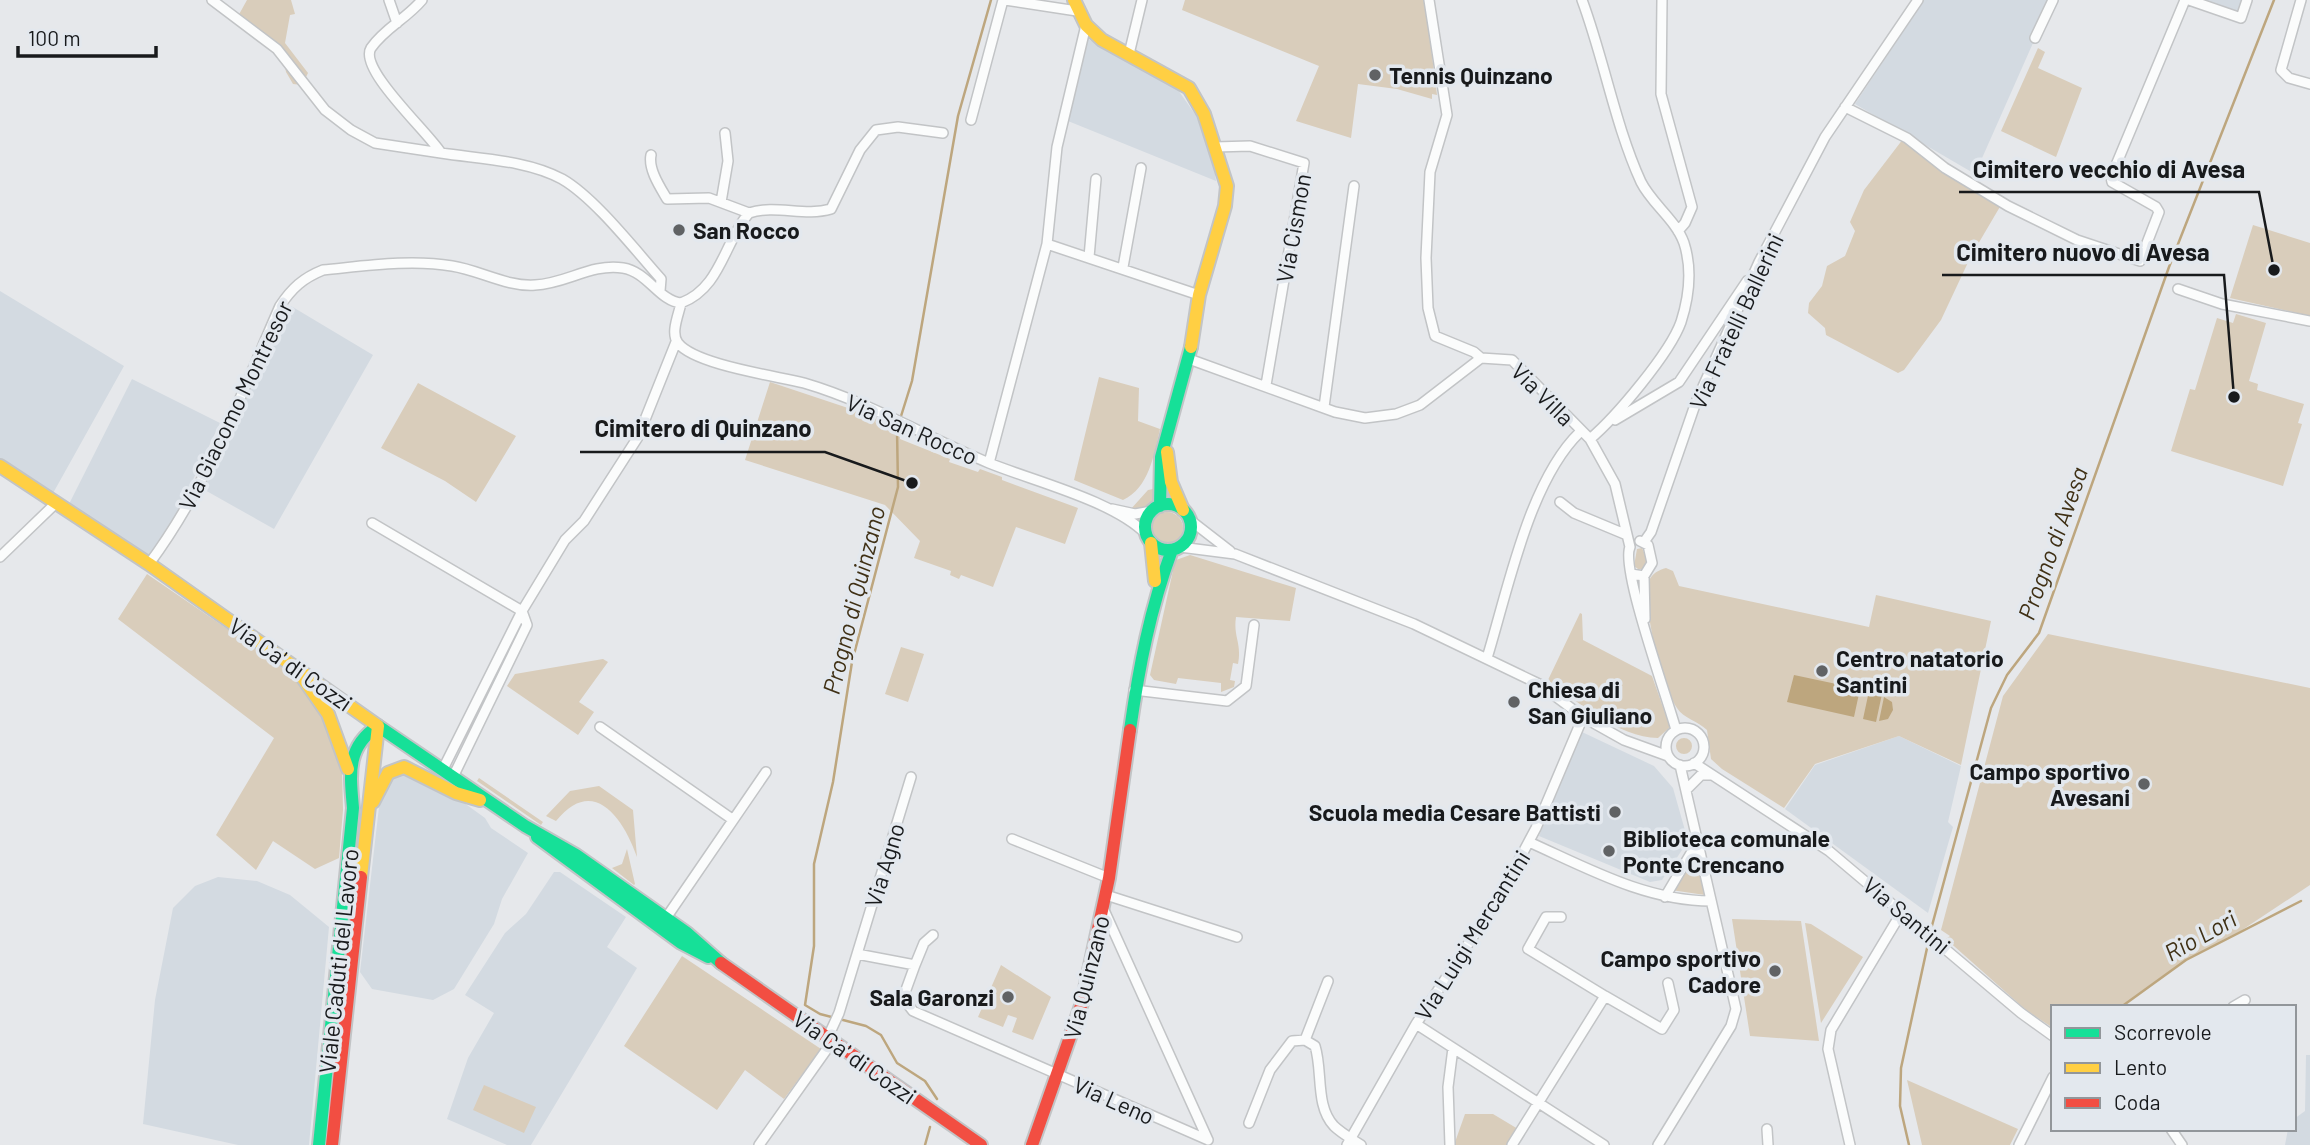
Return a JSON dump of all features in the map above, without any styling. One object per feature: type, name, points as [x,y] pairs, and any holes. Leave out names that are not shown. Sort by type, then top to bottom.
[{"type":"main road","name":"Via Quinzano","points":[[1076,6],[1086,25],[1110,45],[1189,88],[1204,114],[1227,186],[1225,206],[1199,295],[1189,359],[1159,464],[1156,509],[1145,525],[1156,592]]},
{"type":"main road","points":[[1167,437],[1171,482],[1186,515]]},
{"type":"main road","name":"Via Ca' di Cozzi","points":[[0,466],[149,564],[494,805],[525,827],[551,851],[681,943],[729,969],[830,1036],[981,1145]]},
{"type":"main road","points":[[1156,509],[1173,505],[1186,515]]},
{"type":"main road","name":"Via Quinzano","points":[[1032,1145],[1082,1003],[1107,895],[1134,690],[1156,592],[1176,548],[1190,535],[1186,515]]},
{"type":"main road","points":[[1149,539],[1164,550],[1176,548]]},
{"type":"main road","name":"Viale Caduti del Lavoro","points":[[296,668],[328,714],[350,777]]},
{"type":"main road","name":"Viale Caduti del Lavoro","points":[[320,1145],[353,808],[350,777],[354,747],[360,738],[378,726]]},
{"type":"main road","name":"Viale Caduti del Lavoro","points":[[332,1145],[378,726]]},
{"type":"main road","name":"Viale Caduti del Lavoro","points":[[366,822],[381,781],[395,768],[405,766],[414,768],[450,790],[494,805]]},
{"type":"main road","name":"Via Ca' di Cozzi","points":[[525,827],[558,843],[666,918],[729,969]]},
{"type":"street","points":[[212,0],[276,49],[326,110],[351,130],[375,143],[535,168],[563,180],[582,195],[661,279],[660,290],[668,299],[681,303],[693,298],[714,276],[737,226],[749,213]]},
{"type":"street","points":[[389,0],[397,23]]},
{"type":"street","points":[[422,0],[407,18],[397,23],[370,50],[370,65],[384,88],[412,114],[442,153]]},
{"type":"street","points":[[971,120],[1004,0],[1076,6]]},
{"type":"street","points":[[1129,54],[1142,0]]},
{"type":"street","points":[[1429,0],[1447,115],[1430,172],[1426,258],[1428,308],[1435,336],[1474,352],[1480,358]]},
{"type":"street","points":[[1582,0],[1642,184],[1678,231],[1688,258],[1688,291],[1680,324],[1626,402],[1590,439]]},
{"type":"street","points":[[1662,0],[1661,94],[1692,207],[1678,231]]},
{"type":"street","name":"Via Fratelli Ballerini","points":[[1644,541],[1651,532],[1696,402],[1759,262],[1825,137],[1918,0]]},
{"type":"street","points":[[2035,38],[2053,0]]},
{"type":"street","points":[[1845,107],[1907,138],[1937,161],[2008,206],[2077,240],[2140,261],[2159,212],[2156,207],[2112,182],[2111,177],[2187,0],[2241,18],[2247,0]]},
{"type":"street","points":[[2301,0],[2281,70],[2289,78],[2310,84]]},
{"type":"street","points":[[989,463],[1047,244],[1057,147],[1086,25]]},
{"type":"street","points":[[651,155],[649,160],[667,200],[709,198],[749,213],[766,210],[816,212],[831,209],[860,150],[876,130],[898,127],[943,133]]},
{"type":"street","points":[[721,202],[728,161],[725,133]]},
{"type":"street","name":"Via Cismon","points":[[1214,147],[1250,146],[1304,163],[1266,385]]},
{"type":"street","points":[[1123,267],[1141,168]]},
{"type":"street","points":[[1089,257],[1096,178]]},
{"type":"street","points":[[1324,407],[1354,186]]},
{"type":"street","points":[[1047,244],[1123,267],[1128,273],[1199,295]]},
{"type":"street","points":[[1606,425],[1679,382],[1759,262]]},
{"type":"street","name":"Via Giacomo Montresor","points":[[149,564],[174,530],[227,431],[280,306],[289,293],[308,276],[323,270],[432,263],[475,270],[507,281],[534,286],[553,283],[591,269],[611,267],[635,271],[660,290]]},
{"type":"street","points":[[2178,289],[2222,304],[2310,321]]},
{"type":"street","points":[[448,773],[522,611],[565,540],[584,521],[638,437],[677,341],[675,332],[681,303]]},
{"type":"street","name":"Via San Rocco","points":[[677,341],[696,354],[723,364],[806,384],[891,415],[989,463],[1107,508],[1135,514],[1156,509]]},
{"type":"street","name":"Via Villa","points":[[1189,359],[1324,407],[1365,418],[1396,414],[1420,405],[1480,358],[1512,360],[1542,388],[1580,432],[1590,439],[1615,484],[1630,547],[1627,559],[1646,631],[1680,729]]},
{"type":"street","points":[[1487,658],[1535,501],[1556,459],[1580,432]]},
{"type":"street","points":[[1560,502],[1574,513],[1627,535]]},
{"type":"street","points":[[0,557],[57,503]]},
{"type":"street","name":"Via San Rocco","points":[[1107,508],[1149,539]]},
{"type":"street","points":[[1186,515],[1235,554]]},
{"type":"street","points":[[372,523],[522,611],[527,625],[461,763],[448,773]]},
{"type":"street","points":[[1630,547],[1635,542],[1644,541]]},
{"type":"street","name":"Via Villa","points":[[1644,541],[1653,555],[1644,576],[1646,631]]},
{"type":"street","points":[[1176,548],[1235,554]]},
{"type":"street","name":"Via Santini","points":[[1235,554],[1401,619],[1487,658],[1539,684],[1583,718],[1647,749],[1690,762],[1829,851],[2021,1013],[2051,1035]]},
{"type":"street","points":[[1631,574],[1644,576]]},
{"type":"street","points":[[1134,690],[1227,701],[1246,686],[1254,625]]},
{"type":"street","name":"Via Luigi Mercantini","points":[[1349,1142],[1416,1024],[1502,892],[1529,842],[1583,718]]},
{"type":"street","points":[[600,727],[732,819]]},
{"type":"street","points":[[1647,749],[1666,743],[1680,729]]},
{"type":"street","name":"Via Santini","points":[[1680,729],[1692,730],[1701,737],[1703,749],[1690,762]]},
{"type":"street","points":[[1666,743],[1668,756]]},
{"type":"street","points":[[1658,1145],[1731,1026],[1735,1009],[1687,789],[1685,776],[1690,762]]},
{"type":"street","name":"Via Santini","points":[[1690,762],[1720,780]]},
{"type":"street","points":[[666,918],[766,772]]},
{"type":"street","points":[[1687,789],[1701,775],[1711,775]]},
{"type":"street","name":"Via Agno","points":[[759,1145],[830,1036],[911,776]]},
{"type":"street","points":[[1012,839],[1109,878]]},
{"type":"street","points":[[1529,842],[1665,897],[1711,901]]},
{"type":"street","points":[[1665,897],[1697,843]]},
{"type":"street","points":[[1107,895],[1237,937]]},
{"type":"street","points":[[1104,910],[1209,1143]]},
{"type":"street","points":[[1850,1145],[1828,1049],[1831,1030],[1903,911]]},
{"type":"street","points":[[1561,917],[1546,918],[1528,949],[1662,1029],[1674,1010],[1668,983]]},
{"type":"street","points":[[933,935],[924,943],[903,998],[913,1011],[1058,1075]]},
{"type":"street","points":[[857,954],[915,965]]},
{"type":"street","points":[[1305,1040],[1328,981]]},
{"type":"street","points":[[1512,1145],[1605,996]]},
{"type":"street","points":[[2236,1005],[2245,1000]]},
{"type":"street","points":[[1416,1024],[1604,1145]]},
{"type":"street","points":[[1249,1123],[1279,1054],[1292,1041],[1305,1040],[1315,1046],[1320,1062],[1322,1104],[1327,1114],[1349,1142],[1361,1145]]},
{"type":"street","points":[[1450,1145],[1448,1087],[1453,1048]]},
{"type":"street","name":"Via Leno","points":[[1058,1075],[1209,1143]]},
{"type":"street","points":[[2018,1145],[2051,1081]]},
{"type":"street","points":[[1768,1129],[1768,1145]]},
{"type":"street","points":[[2177,1131],[2182,1145]]},
{"type":"shaded area","points":[[247,0],[291,0],[295,14],[290,15],[285,43],[308,73],[302,85],[293,84],[286,72],[281,46],[261,43],[237,18]]},
{"type":"shaded area","name":"Tennis Quinzano","points":[[1185,0],[1425,0],[1437,95],[1432,94],[1432,99],[1397,89],[1358,84],[1351,138],[1296,121],[1319,66],[1182,10]]},
{"type":"shaded area","points":[[1924,0],[2052,0],[1975,174],[1855,104]]},
{"type":"shaded area","points":[[2205,0],[2247,0],[2240,13]]},
{"type":"shaded area","points":[[1083,36],[1171,86],[1184,84],[1178,90],[1197,117],[1213,159],[1216,181],[1068,121],[1076,90]]},
{"type":"shaded area","points":[[2038,48],[2045,52],[2038,68],[2082,88],[2056,157],[2001,131]]},
{"type":"shaded area","points":[[1903,139],[2001,205],[1971,256],[1941,320],[1904,370],[1898,373],[1826,335],[1825,328],[1808,313],[1809,303],[1822,286],[1827,266],[1845,256],[1855,231],[1850,222],[1864,190]]},
{"type":"shaded area","points":[[2253,225],[2310,243],[2310,316],[2230,298]]},
{"type":"shaded area","points":[[0,291],[124,366],[52,495],[0,460]]},
{"type":"shaded area","points":[[291,306],[373,355],[274,529],[203,489]]},
{"type":"shaded area","points":[[2236,314],[2266,323],[2249,381],[2258,384],[2257,390],[2304,404],[2298,423],[2302,424],[2283,486],[2171,451],[2190,389],[2195,390],[2217,318],[2233,323]]},
{"type":"shaded area","points":[[1099,377],[1139,388],[1138,421],[1160,429],[1153,460],[1145,479],[1132,495],[1123,500],[1074,480]]},
{"type":"shaded area","points":[[132,379],[220,423],[171,526],[147,559],[69,504]]},
{"type":"shaded area","points":[[770,382],[900,426],[900,439],[950,459],[949,462],[978,472],[980,469],[1078,508],[1065,544],[1016,527],[993,587],[961,575],[959,579],[950,575],[951,571],[914,558],[920,541],[885,505],[745,460]]},
{"type":"shaded area","points":[[418,383],[516,436],[476,502],[445,481],[381,448]]},
{"type":"shaded area","points":[[1158,488],[1154,504],[1143,510],[1130,510],[1148,490]]},
{"type":"shaded area","points":[[1167,512],[1178,517],[1183,528],[1178,539],[1167,544],[1156,539],[1151,528],[1156,517]]},
{"type":"shaded area","points":[[1642,548],[1647,559],[1643,569],[1638,569],[1634,566],[1637,549]]},
{"type":"shaded area","points":[[1190,555],[1296,588],[1290,621],[1236,617],[1239,657],[1238,664],[1233,663],[1230,680],[1235,681],[1234,687],[1221,692],[1221,683],[1178,678],[1176,684],[1154,680],[1150,675],[1176,560]]},
{"type":"shaded area","name":"Centro natatorio Santini","points":[[1666,568],[1673,571],[1679,586],[1869,627],[1876,595],[1991,621],[1961,765],[1899,736],[1815,764],[1784,808],[1722,769],[1711,759],[1707,730],[1683,714],[1671,698],[1660,665],[1647,592],[1652,576]]},
{"type":"shaded area","points":[[147,574],[277,663],[316,701],[342,767],[343,810],[339,858],[315,869],[273,841],[256,870],[216,835],[274,738],[118,619]]},
{"type":"shaded area","points":[[1580,613],[1583,640],[1652,676],[1670,727],[1658,738],[1628,732],[1614,725],[1548,680]]},
{"type":"shaded area","name":"Campo sportivo Avesani","points":[[2048,634],[2310,688],[2310,885],[2242,930],[2185,960],[2123,1005],[2051,1005],[2051,1027],[2026,1010],[1946,939],[1950,936],[1941,930],[2003,696]]},
{"type":"shaded area","points":[[901,647],[924,654],[908,702],[885,694]]},
{"type":"shaded area","points":[[603,659],[608,662],[579,702],[594,712],[578,735],[507,686],[515,674]]},
{"type":"shaded area","points":[[1794,675],[1860,689],[1854,717],[1787,702]]},
{"type":"shaded area","points":[[1869,691],[1882,694],[1876,722],[1863,719]]},
{"type":"shaded area","points":[[1884,697],[1892,702],[1893,710],[1888,719],[1879,721]]},
{"type":"shaded area","name":"Scuola media Cesare Battisti","points":[[1582,732],[1654,766],[1673,788],[1688,841],[1662,880],[1650,882],[1539,836]]},
{"type":"shaded area","points":[[1899,736],[1961,766],[1948,822],[1953,827],[1928,913],[1785,809],[1815,765]]},
{"type":"shaded area","points":[[1684,738],[1692,746],[1684,754],[1676,746]]},
{"type":"shaded area","points":[[405,774],[424,774],[485,818],[491,828],[528,853],[502,899],[494,924],[454,989],[433,1000],[372,989],[360,972],[379,807],[392,779]]},
{"type":"shaded area","points":[[479,778],[543,822],[541,825],[477,781]]},
{"type":"shaded area","points":[[599,786],[633,810],[637,857],[624,828],[615,816],[594,802],[582,802],[570,808],[556,821],[546,816],[570,791]]},
{"type":"shaded area","points":[[627,849],[634,885],[612,868],[622,864]]},
{"type":"shaded area","points":[[1695,851],[1705,895],[1671,890]]},
{"type":"shaded area","points":[[554,872],[560,872],[626,917],[607,947],[637,968],[531,1145],[507,1145],[447,1119],[468,1058],[494,1013],[465,995],[505,933],[526,914]]},
{"type":"shaded area","points":[[218,877],[257,881],[290,895],[329,927],[309,1145],[238,1145],[143,1124],[155,1000],[173,908],[195,886]]},
{"type":"shaded area","name":"Campo sportivo Cadore","points":[[1732,919],[1801,921],[1819,1041],[1750,1036]]},
{"type":"shaded area","points":[[1805,923],[1811,924],[1863,957],[1821,1023]]},
{"type":"shaded area","points":[[682,956],[821,1049],[784,1099],[745,1070],[717,1110],[624,1046]]},
{"type":"shaded area","points":[[1001,965],[1051,997],[1033,1040],[1012,1032],[1017,1018],[1008,1015],[1003,1027],[978,1017]]},
{"type":"shaded area","points":[[2306,1055],[2310,1055],[2310,1145],[2285,1145],[2288,1131],[2296,1131],[2296,1118],[2305,1111]]},
{"type":"shaded area","points":[[1907,1080],[2018,1129],[2010,1145],[1922,1145]]},
{"type":"shaded area","points":[[484,1085],[536,1107],[524,1133],[473,1110]]},
{"type":"shaded area","points":[[1465,1114],[1493,1114],[1518,1129],[1507,1145],[1454,1145]]},
{"type":"waterway","name":"Progno di Quinzano","points":[[937,1099],[925,1081],[897,1063],[881,1035],[866,1026],[820,1014],[805,1005],[814,946],[814,864],[833,782],[852,662],[898,487],[897,429],[912,381],[958,116],[991,0]]},
{"type":"waterway","name":"Progno di Avesa","points":[[1930,933],[1991,708],[2007,675],[2039,633],[2169,267],[2274,0]]},
{"type":"waterway","name":"Rio Lori","points":[[2124,1005],[2186,960],[2301,901]]},
{"type":"waterway","name":"Progno di Avesa","points":[[1909,1145],[1900,1106],[1901,1068],[1929,939]]},
{"type":"waterway","name":"Progno di Quinzano","points":[[925,1145],[930,1127]]},
{"type":"traffic: fast","points":[[1160,506],[1161,457],[1191,347]]},
{"type":"traffic: fast","points":[[1168,504],[1184,511],[1191,527],[1184,543],[1168,550],[1152,543],[1145,527],[1152,511],[1168,504]]},
{"type":"traffic: fast","points":[[1130,730],[1146,638],[1172,550]]},
{"type":"traffic: fast","points":[[378,726],[525,826],[576,855],[687,933],[721,963]]},
{"type":"traffic: fast","points":[[319,1145],[353,808],[352,762],[360,743],[378,726]]},
{"type":"traffic: fast","points":[[537,837],[681,943],[708,957]]},
{"type":"traffic: slow","points":[[1074,0],[1086,25],[1102,40],[1189,88],[1204,114],[1227,186],[1225,206],[1199,295],[1191,347]]},
{"type":"traffic: slow","points":[[1167,452],[1171,482],[1183,510]]},
{"type":"traffic: slow","points":[[0,466],[149,564],[378,726]]},
{"type":"traffic: slow","points":[[1151,543],[1155,581]]},
{"type":"traffic: slow","points":[[303,678],[328,714],[348,769]]},
{"type":"traffic: slow","points":[[361,877],[378,726]]},
{"type":"traffic: slow","points":[[373,802],[388,773],[404,767],[456,793],[480,800]]},
{"type":"traffic: jam","points":[[1032,1145],[1082,1003],[1109,878],[1130,730]]},
{"type":"traffic: jam","points":[[332,1145],[361,877]]},
{"type":"traffic: jam","points":[[721,963],[981,1145]]},
{"type":"place","name":"Tennis Quinzano","points":[[1375,75]]},
{"type":"place","name":"San Rocco","points":[[679,230]]},
{"type":"place","name":"Cimitero vecchio di Avesa","points":[[2274,270]]},
{"type":"place","name":"Cimitero nuovo di Avesa","points":[[2234,397]]},
{"type":"place","name":"Cimitero di Quinzano","points":[[912,483]]},
{"type":"place","name":"Centro natatorio Santini","points":[[1822,671]]},
{"type":"place","name":"Chiesa di San Giuliano","points":[[1514,702]]},
{"type":"place","name":"Campo sportivo Avesani","points":[[2144,784]]},
{"type":"place","name":"Scuola media Cesare Battisti","points":[[1615,812]]},
{"type":"place","name":"Biblioteca comunale Ponte Crencano","points":[[1609,851]]},
{"type":"place","name":"Campo sportivo Cadore","points":[[1775,971]]},
{"type":"place","name":"Sala Garonzi","points":[[1008,997]]}]
